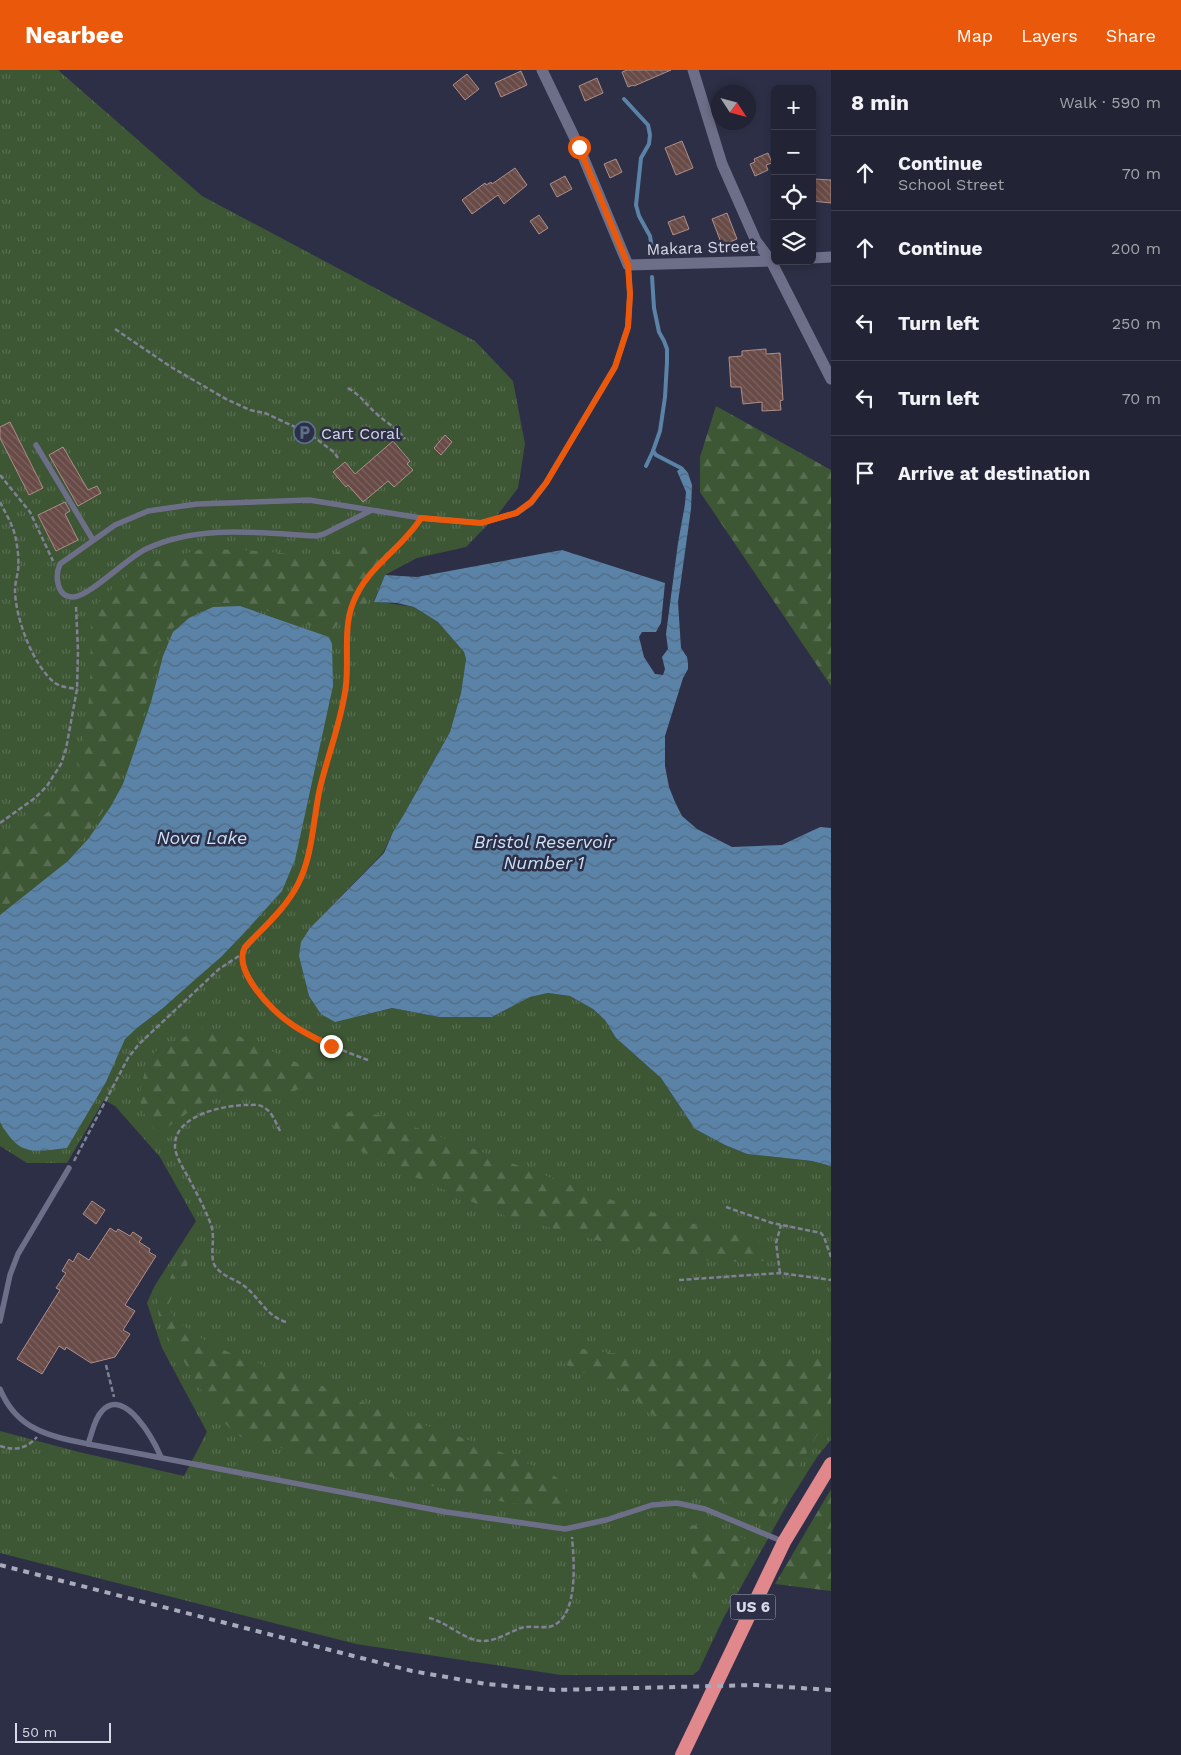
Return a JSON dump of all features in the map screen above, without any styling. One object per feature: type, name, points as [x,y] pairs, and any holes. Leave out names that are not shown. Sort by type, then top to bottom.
[{"type":"highway","name":"US 6","points":[[682,1755],[784,1542],[831,1464]]},
{"type":"street","points":[[542,70],[579,147],[628,265]]},
{"type":"street","points":[[693,70],[722,164],[756,241],[771,259]]},
{"type":"street","points":[[816,258],[831,257]]},
{"type":"street","name":"Makara Street","points":[[628,265],[771,261]]},
{"type":"street","points":[[775,265],[831,378]]},
{"type":"lane","points":[[370,511],[324,534],[316,536],[230,532],[210,533],[170,540],[145,549],[86,592],[75,597],[70,597],[60,589],[57,581],[60,564],[115,525],[148,510],[197,504],[309,500],[421,518],[481,523],[516,513],[538,495],[615,367],[628,327],[630,294],[628,265]]},
{"type":"lane","points":[[36,445],[93,540]]},
{"type":"lane","points":[[0,1321],[10,1275],[18,1254],[69,1168]]},
{"type":"lane","points":[[0,1389],[5,1401],[15,1415],[26,1424],[42,1432],[88,1444],[446,1512],[543,1527],[572,1528],[652,1506],[677,1503],[705,1509],[784,1542]]},
{"type":"lane","points":[[88,1444],[98,1416],[107,1407],[120,1406],[130,1410],[145,1427],[161,1457]]},
{"type":"path","points":[[115,329],[171,367],[226,399],[250,410],[265,413],[310,434],[334,452],[338,458]]},
{"type":"path","points":[[348,388],[361,396],[375,412],[401,433],[405,439]]},
{"type":"path","points":[[0,475],[29,510],[58,569]]},
{"type":"path","points":[[0,502],[16,540],[18,570],[15,597],[28,642],[44,672],[51,680],[59,685],[77,689]]},
{"type":"path","points":[[368,1060],[331,1046],[289,1023],[252,985],[244,968],[242,954],[245,947],[282,908],[296,888],[305,869],[320,789],[346,687],[348,623],[353,602],[370,574],[414,530],[421,518]]},
{"type":"path","points":[[0,823],[35,798],[47,786],[61,764],[66,749],[77,689],[78,651],[75,597]]},
{"type":"path","points":[[69,1168],[81,1149],[128,1058],[139,1044],[219,970],[242,954]]},
{"type":"path","points":[[280,1131],[273,1117],[264,1107],[234,1104],[204,1114],[186,1123],[178,1133],[175,1146],[181,1165],[212,1226],[214,1238],[212,1257],[216,1267],[228,1278],[248,1289],[278,1320],[286,1322]]},
{"type":"path","points":[[726,1207],[781,1225],[821,1233],[831,1257]]},
{"type":"path","points":[[780,1273],[776,1243],[781,1225]]},
{"type":"path","points":[[679,1280],[780,1273],[831,1280]]},
{"type":"path","points":[[106,1365],[116,1406]]},
{"type":"path","points":[[0,1446],[25,1448],[42,1432]]},
{"type":"path","points":[[429,1618],[481,1641],[490,1640],[520,1628],[549,1627],[556,1624],[567,1609],[572,1594],[574,1554],[572,1528]]},
{"type":"green space","points":[[0,70],[58,70],[202,196],[475,341],[513,381],[525,444],[518,488],[499,513],[466,547],[417,558],[385,575],[374,601],[414,607],[438,622],[464,652],[466,659],[461,693],[450,732],[383,853],[310,928],[305,978],[309,996],[367,1014],[392,1008],[439,1017],[492,1017],[530,997],[548,993],[570,996],[593,1009],[605,1020],[616,1038],[661,1078],[695,1129],[747,1154],[812,1161],[831,1166],[831,1440],[817,1457],[788,1503],[723,1619],[699,1670],[693,1675],[561,1675],[356,1644],[0,1553],[0,1431],[79,1452],[184,1476],[207,1432],[162,1348],[147,1303],[154,1287],[196,1221],[160,1157],[115,1106],[104,1100],[67,1163],[27,1163],[0,1146]]},
{"type":"green space","points":[[716,406],[831,470],[831,686],[700,492],[700,457]]},
{"type":"green space","points":[[367,541],[375,545],[379,553],[379,562],[370,598],[364,606],[349,613],[331,631],[298,622],[254,606],[241,603],[213,603],[187,615],[170,631],[159,654],[147,701],[120,783],[108,804],[86,835],[65,859],[0,911],[0,851],[49,811],[69,786],[76,772],[85,733],[90,689],[91,621],[99,602],[129,575],[153,562],[203,549],[245,550],[327,557],[352,545]]},
{"type":"green space","points":[[203,1028],[225,1030],[309,1068],[317,1073],[316,1079],[310,1085],[275,1098],[230,1092],[220,1095],[203,1102],[169,1126],[155,1131],[141,1108],[140,1093],[146,1066],[151,1056],[157,1050]]},
{"type":"green space","points":[[359,1111],[390,1118],[609,1199],[664,1216],[767,1243],[770,1256],[764,1261],[718,1262],[653,1253],[503,1215],[398,1170],[338,1139],[334,1126],[339,1117]]},
{"type":"green space","points":[[183,1258],[187,1260],[188,1264],[169,1303],[169,1307],[182,1325],[199,1337],[245,1359],[485,1446],[543,1470],[555,1476],[565,1485],[568,1493],[567,1504],[558,1507],[509,1503],[365,1471],[241,1437],[216,1412],[167,1334],[159,1317],[159,1301],[177,1264]]},
{"type":"green space","points":[[576,1348],[670,1358],[729,1356],[831,1357],[831,1416],[816,1437],[767,1519],[720,1500],[684,1489],[676,1471],[668,1442],[655,1416],[632,1396],[599,1377],[581,1372],[567,1365],[565,1354]]},
{"type":"green space","points":[[831,1489],[831,1591],[775,1584]]},
{"type":"green space","points":[[702,1525],[754,1542],[733,1589],[693,1577],[693,1563],[686,1526]]},
{"type":"water","name":"Bristol Reservoir Number 1","points":[[683,467],[688,473],[692,485],[691,509],[678,602],[681,648],[687,657],[688,669],[683,678],[665,736],[665,766],[669,787],[682,816],[697,829],[732,847],[782,845],[820,827],[831,828],[831,1166],[812,1161],[747,1154],[695,1129],[661,1078],[616,1038],[605,1020],[593,1009],[570,996],[548,993],[530,997],[492,1017],[439,1017],[392,1008],[335,1022],[321,1014],[309,996],[299,956],[301,942],[310,928],[384,853],[393,832],[450,732],[461,693],[466,659],[464,652],[438,622],[414,607],[397,603],[374,602],[385,575],[417,577],[562,550],[665,583],[661,623],[656,632],[642,632],[639,637],[644,657],[655,674],[663,675],[665,669],[662,657],[668,649],[666,634],[686,492],[677,471]]},
{"type":"water","name":"Nova Lake","points":[[240,606],[329,637],[332,644],[333,686],[295,860],[282,891],[244,933],[221,957],[125,1039],[106,1082],[67,1148],[35,1151],[20,1147],[0,1122],[0,915],[68,861],[89,838],[111,806],[123,784],[151,702],[163,656],[173,632],[189,618],[213,607]]},
{"type":"building","points":[[627,70],[671,70],[628,87],[622,72]]},
{"type":"building","points":[[521,71],[527,85],[501,97],[495,83]]},
{"type":"building","points":[[467,74],[479,89],[465,100],[453,85]]},
{"type":"building","points":[[597,78],[603,93],[585,101],[579,86]]},
{"type":"building","points":[[682,141],[693,168],[676,175],[665,148]]},
{"type":"building","points":[[768,153],[771,163],[766,165],[768,170],[755,176],[750,164],[755,162],[754,159]]},
{"type":"building","points":[[616,159],[622,172],[610,178],[604,164]]},
{"type":"building","points":[[515,168],[527,185],[504,204],[498,195],[472,214],[462,200],[485,183],[486,185],[491,182],[492,184]]},
{"type":"building","points":[[565,176],[572,189],[557,197],[550,184]]},
{"type":"building","points":[[816,179],[831,180],[831,203],[816,201]]},
{"type":"building","points":[[727,213],[737,239],[722,245],[712,219]]},
{"type":"building","points":[[539,215],[548,228],[539,234],[530,221]]},
{"type":"building","points":[[684,216],[689,229],[673,235],[668,222]]},
{"type":"building","points":[[766,349],[766,354],[780,353],[783,400],[780,401],[781,410],[762,411],[762,402],[743,404],[741,387],[731,387],[729,357],[742,356],[742,351]]},
{"type":"building","points":[[10,422],[43,488],[29,495],[0,438],[0,427]]},
{"type":"building","points":[[445,435],[452,442],[441,455],[434,448]]},
{"type":"building","points":[[393,441],[410,461],[407,464],[413,470],[394,487],[388,481],[363,502],[333,472],[345,462],[355,474]]},
{"type":"building","points":[[63,447],[88,490],[97,486],[101,493],[78,506],[49,455]]},
{"type":"building","points":[[65,502],[70,511],[65,514],[78,540],[56,551],[38,515]]},
{"type":"building","points":[[92,1201],[105,1210],[96,1224],[83,1214]]},
{"type":"building","points":[[110,1228],[116,1232],[118,1229],[130,1236],[133,1232],[142,1238],[139,1242],[150,1249],[149,1252],[156,1256],[125,1305],[135,1311],[123,1330],[130,1334],[115,1357],[91,1363],[66,1347],[65,1350],[59,1346],[42,1374],[17,1359],[60,1290],[56,1288],[66,1273],[62,1271],[69,1259],[73,1262],[78,1253],[89,1260]]},
{"type":"waterway","points":[[624,99],[648,125],[650,135],[649,144],[641,158],[636,205],[639,216],[650,236],[652,248]]},
{"type":"waterway","points":[[652,277],[654,308],[659,332],[667,349],[665,397],[660,431],[653,451],[656,455],[681,468]]},
{"type":"waterway","points":[[646,466],[653,451]]},
{"type":"railway","points":[[0,1565],[412,1671],[486,1684],[554,1690],[756,1685],[831,1690]]},
{"type":"place","name":"Cart Coral","points":[[305,433]]},
{"type":"route","points":[[331,1046],[289,1023],[277,1012],[252,985],[244,968],[242,954],[245,947],[292,895],[305,869],[320,789],[346,687],[348,623],[353,602],[370,574],[414,530],[421,518],[481,523],[516,513],[531,502],[546,483],[615,367],[628,327],[630,294],[628,265],[579,147]]}]
